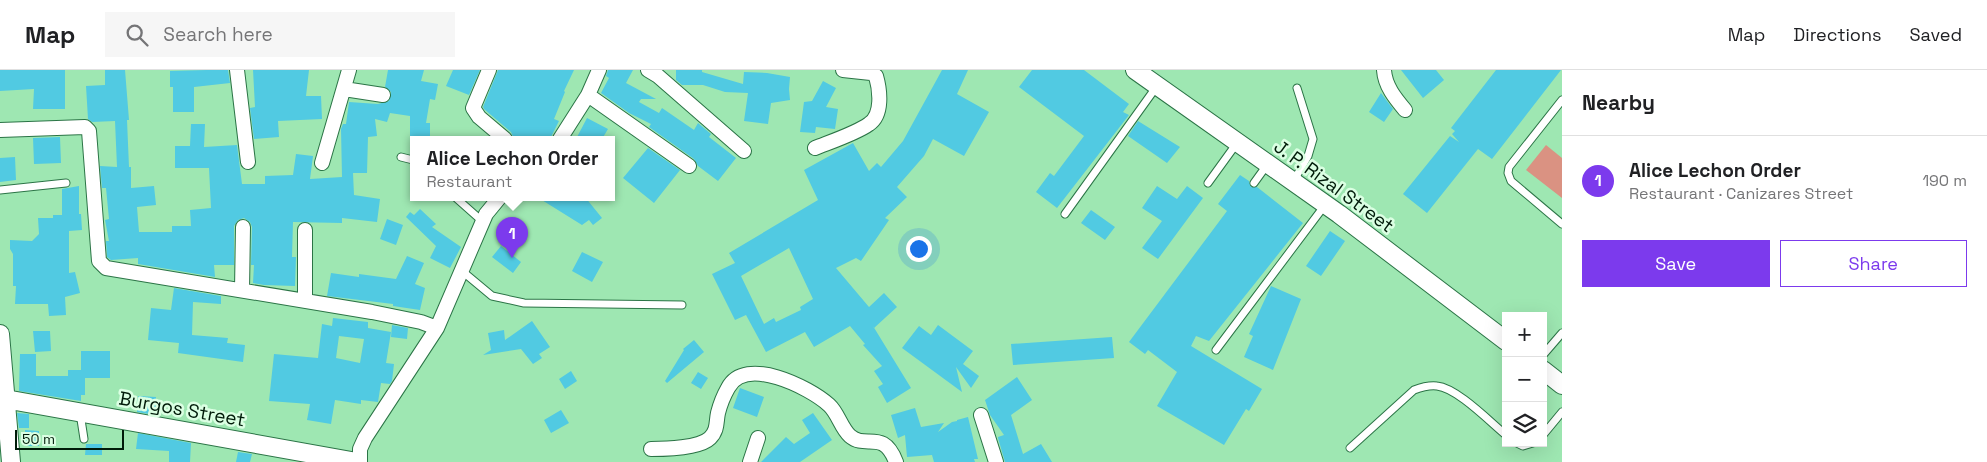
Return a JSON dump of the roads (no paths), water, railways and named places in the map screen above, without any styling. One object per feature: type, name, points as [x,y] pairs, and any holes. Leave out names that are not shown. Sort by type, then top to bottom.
[{"type":"street","points":[[237,70],[248,162]]},
{"type":"street","points":[[322,163],[349,70]]},
{"type":"street","points":[[489,70],[473,108],[479,118],[501,136]]},
{"type":"street","points":[[562,136],[588,95],[599,70]]},
{"type":"street","points":[[648,70],[658,76],[744,151]]},
{"type":"street","points":[[815,148],[871,124],[876,114],[879,100],[876,76],[871,73],[843,70]]},
{"type":"street","name":"J. P. Rizal Street","points":[[1135,70],[1325,205],[1502,338]]},
{"type":"street","points":[[1384,70],[1385,78],[1393,95],[1405,110]]},
{"type":"street","points":[[344,89],[383,95]]},
{"type":"street","points":[[588,95],[689,166]]},
{"type":"street","points":[[0,130],[85,127],[87,129],[99,261],[106,268],[305,300],[420,322],[437,328]]},
{"type":"street","points":[[359,462],[360,449],[365,438],[437,328],[482,221],[497,201]]},
{"type":"street","points":[[242,290],[243,226]]},
{"type":"street","points":[[305,230],[305,300]]},
{"type":"street","points":[[0,334],[3,399],[11,462]]},
{"type":"street","points":[[651,449],[678,448],[709,439],[716,429],[718,414],[728,387],[735,378],[746,373],[761,374],[807,389],[830,406],[851,437],[858,440],[880,443],[890,448],[896,462]]},
{"type":"street","points":[[1547,373],[1562,385]]},
{"type":"street","name":"Burgos Street","points":[[3,399],[359,462]]},
{"type":"street","points":[[981,415],[996,462]]},
{"type":"street","points":[[750,462],[758,438]]},
{"type":"lane","points":[[1064,214],[1157,86]]},
{"type":"lane","points":[[1293,182],[1308,156],[1313,139],[1297,88]]},
{"type":"lane","points":[[1562,100],[1509,168],[1508,173],[1511,181],[1562,224]]},
{"type":"lane","points":[[1208,183],[1237,143]]},
{"type":"lane","points":[[401,157],[410,159]]},
{"type":"lane","points":[[1254,183],[1268,165]]},
{"type":"lane","points":[[0,190],[66,183]]},
{"type":"lane","points":[[460,201],[482,221]]},
{"type":"lane","points":[[1216,350],[1325,205]]},
{"type":"lane","points":[[461,270],[492,296],[524,303],[682,305]]},
{"type":"lane","points":[[1547,350],[1562,333]]},
{"type":"lane","points":[[1350,448],[1414,390],[1426,386],[1438,386],[1452,390],[1502,432]]},
{"type":"lane","points":[[80,412],[84,439]]},
{"type":"lane","points":[[1547,430],[1562,412]]},
{"type":"place","name":"Alice Lechon Order","points":[[512,258]]}]
